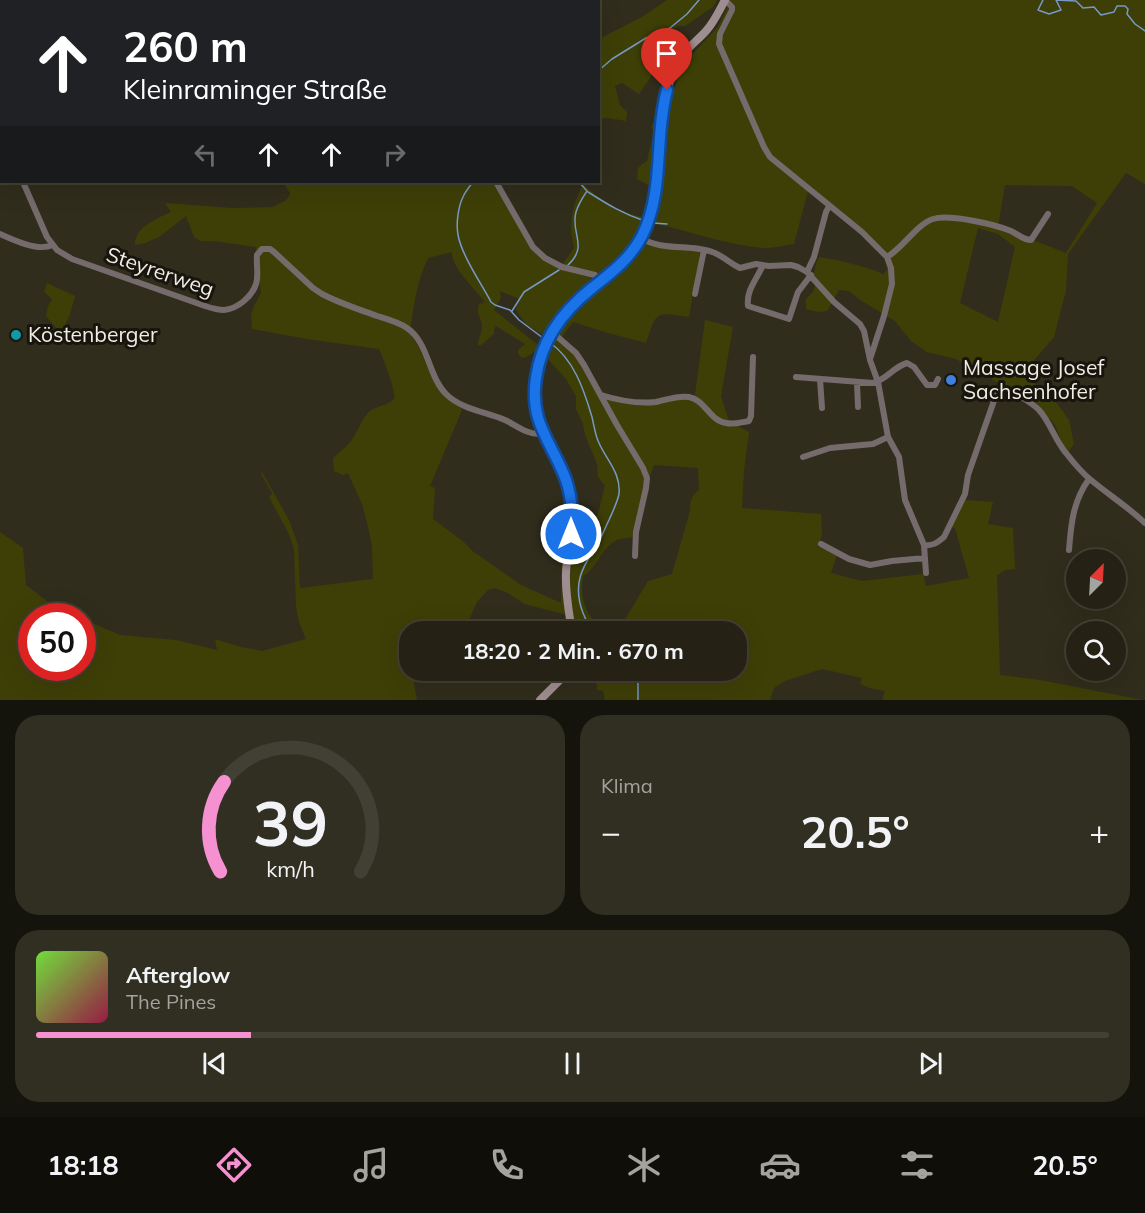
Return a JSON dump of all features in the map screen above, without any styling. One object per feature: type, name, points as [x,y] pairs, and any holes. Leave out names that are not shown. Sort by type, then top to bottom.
[{"type":"main road","points":[[570,621],[566,584],[572,523],[570,492],[563,472],[543,433],[535,409],[534,392],[537,371],[551,333],[567,310],[626,259],[640,238],[648,222],[657,184],[661,117],[670,83],[680,59],[709,28],[725,0]]},
{"type":"main road","points":[[540,700],[559,681]]},
{"type":"street","points":[[725,0],[732,10],[720,34],[719,44],[770,157],[862,232],[886,257],[891,268],[892,284],[870,360]]},
{"type":"street","points":[[0,234],[38,247],[52,245],[44,232],[23,183]]},
{"type":"street","points":[[497,183],[533,247],[545,258],[562,267],[595,275],[601,281]]},
{"type":"street","points":[[763,265],[749,292],[748,306],[789,319],[798,292],[809,273],[826,212],[830,206]]},
{"type":"street","points":[[886,257],[925,222],[934,218],[949,217],[1004,228],[1026,240],[1031,240],[1048,214]]},
{"type":"street","points":[[640,238],[649,243],[664,246],[717,253],[740,268],[756,264],[790,265],[809,273],[834,302],[860,324],[878,382],[888,437],[899,457],[904,500],[924,545],[926,573]]},
{"type":"street","name":"Steyrerweg","points":[[52,245],[64,255],[85,264],[221,310],[228,310],[241,304],[252,292],[257,282],[257,255],[262,249],[270,249],[321,294],[408,329],[422,346],[442,389],[451,398],[533,434],[543,433]]},
{"type":"street","points":[[695,294],[704,250]]},
{"type":"street","points":[[551,333],[576,354],[584,365],[647,478],[636,532],[635,556]]},
{"type":"street","points":[[601,395],[633,403],[655,402],[684,396],[699,401],[724,423],[749,421],[753,357]]},
{"type":"street","points":[[796,377],[869,384],[878,382],[902,364],[907,363],[914,367],[927,384],[935,385],[938,379]]},
{"type":"street","points":[[820,379],[822,408]]},
{"type":"street","points":[[857,383],[858,407]]},
{"type":"street","points":[[924,545],[931,546],[944,537],[965,494],[968,475],[999,389],[1004,389],[1031,403],[1040,411],[1064,451],[1089,479],[1145,523]]},
{"type":"street","points":[[803,457],[825,449],[873,444],[888,437]]},
{"type":"street","points":[[1068,549],[1074,508],[1089,479]]},
{"type":"street","points":[[821,544],[849,559],[870,565],[926,558]]},
{"type":"shaded area","points":[[667,0],[717,0],[713,7],[685,26],[678,26],[658,38],[656,44],[649,50],[657,61],[650,78],[639,94],[622,83],[615,86],[620,105],[627,112],[626,121],[600,119],[600,38],[642,17]]},
{"type":"shaded area","points":[[731,0],[1145,0],[1145,184],[1126,173],[1068,254],[1066,291],[1054,337],[1022,374],[1053,398],[1069,420],[1074,444],[1069,451],[1063,445],[1055,425],[1037,405],[956,359],[927,352],[911,341],[895,321],[849,291],[839,290],[827,311],[818,312],[806,309],[806,299],[815,286],[813,283],[815,267],[819,257],[883,274],[887,270],[885,257],[873,244],[808,191],[794,244],[769,248],[752,247],[653,223],[661,194],[670,101],[686,61],[718,27]],"holes":[[[1005,185],[1072,186],[1097,203],[1066,253],[998,226]],[[978,228],[998,234],[1015,247],[998,322],[960,303]]]},
{"type":"shaded area","points":[[659,108],[654,178],[648,185],[637,179],[638,170],[647,161],[654,130],[651,128]]},
{"type":"shaded area","points":[[284,183],[495,183],[523,235],[540,256],[595,279],[596,282],[545,335],[526,324],[516,310],[522,296],[519,299],[500,291],[501,298],[494,310],[538,345],[532,354],[522,358],[518,350],[525,344],[496,326],[494,334],[478,345],[482,324],[478,307],[479,304],[485,302],[459,271],[452,252],[428,258],[418,285],[410,334],[434,381],[462,410],[430,486],[435,488],[433,519],[471,550],[521,585],[561,603],[562,557],[564,559],[567,615],[525,604],[495,588],[488,590],[477,602],[468,621],[399,621],[399,681],[414,681],[417,700],[0,700],[0,532],[23,548],[26,585],[49,603],[18,603],[18,681],[96,681],[96,625],[120,635],[176,640],[217,650],[215,639],[262,651],[306,639],[296,607],[294,549],[289,534],[269,497],[272,493],[262,472],[289,520],[298,545],[300,588],[373,579],[372,545],[362,504],[348,473],[343,475],[334,471],[333,458],[351,441],[370,411],[394,398],[391,381],[379,349],[252,329],[251,315],[261,293],[256,247],[201,241],[194,237],[186,216],[159,237],[135,245],[142,228],[171,212],[165,203],[233,208],[272,207],[285,201],[290,195]]},
{"type":"shaded area","points":[[578,183],[582,183],[595,195],[619,210],[647,218],[623,259],[602,274],[562,265],[574,248],[571,231],[572,218],[575,202],[582,187]]},
{"type":"shaded area","points":[[644,244],[700,253],[689,317],[669,314],[659,316],[655,319],[646,343],[573,322],[562,337],[583,360],[602,394],[623,400],[695,395],[705,320],[733,327],[721,396],[729,421],[749,432],[742,508],[821,514],[822,534],[818,547],[837,555],[831,573],[862,581],[923,574],[926,586],[969,578],[955,528],[951,527],[965,500],[993,502],[988,524],[1013,528],[1015,569],[1006,570],[997,575],[1000,675],[1040,680],[1143,700],[882,700],[885,691],[860,684],[862,678],[822,669],[785,681],[774,688],[770,700],[605,700],[603,691],[597,690],[596,681],[747,681],[747,621],[624,621],[648,581],[672,574],[690,505],[699,490],[698,468],[654,465],[638,536],[620,539],[610,544],[583,576],[583,601],[594,621],[573,621],[569,594],[571,555],[576,552],[586,529],[598,514],[605,486],[598,477],[597,464],[576,409],[576,396],[566,379],[545,356],[552,340],[572,312],[637,255]]},
{"type":"shaded area","points":[[47,283],[75,296],[61,334],[46,316],[52,299],[44,292]]},
{"type":"waterway","points":[[600,69],[646,38],[670,28],[699,0]]},
{"type":"waterway","points":[[1043,0],[1038,10],[1049,14],[1061,10],[1056,0],[1076,1],[1083,8],[1094,7],[1101,15],[1114,12],[1117,6],[1125,6],[1128,9],[1127,14],[1145,31]]},
{"type":"waterway","points":[[472,183],[464,195],[458,216],[458,235],[463,252],[491,302],[510,310],[519,320],[543,338]]},
{"type":"waterway","points":[[568,265],[577,252],[576,212],[587,191],[580,183]]},
{"type":"waterway","points":[[588,192],[622,212],[645,221]]},
{"type":"waterway","points":[[653,223],[667,224]]},
{"type":"waterway","points":[[512,311],[524,292],[559,270]]},
{"type":"waterway","points":[[549,342],[565,357],[577,376],[598,440],[616,473],[619,487],[615,507],[580,577],[578,593],[587,621]]},
{"type":"waterway","points":[[637,681],[638,700]]},
{"type":"place","name":"Köstenberger","points":[[16,335]]},
{"type":"place","name":"Massage Josef Sachsenhofer","points":[[951,380]]},
{"type":"route","points":[[571,534],[570,492],[537,418],[535,380],[541,356],[561,318],[575,302],[626,259],[637,245],[648,223],[657,184],[661,117],[667,90]]}]
